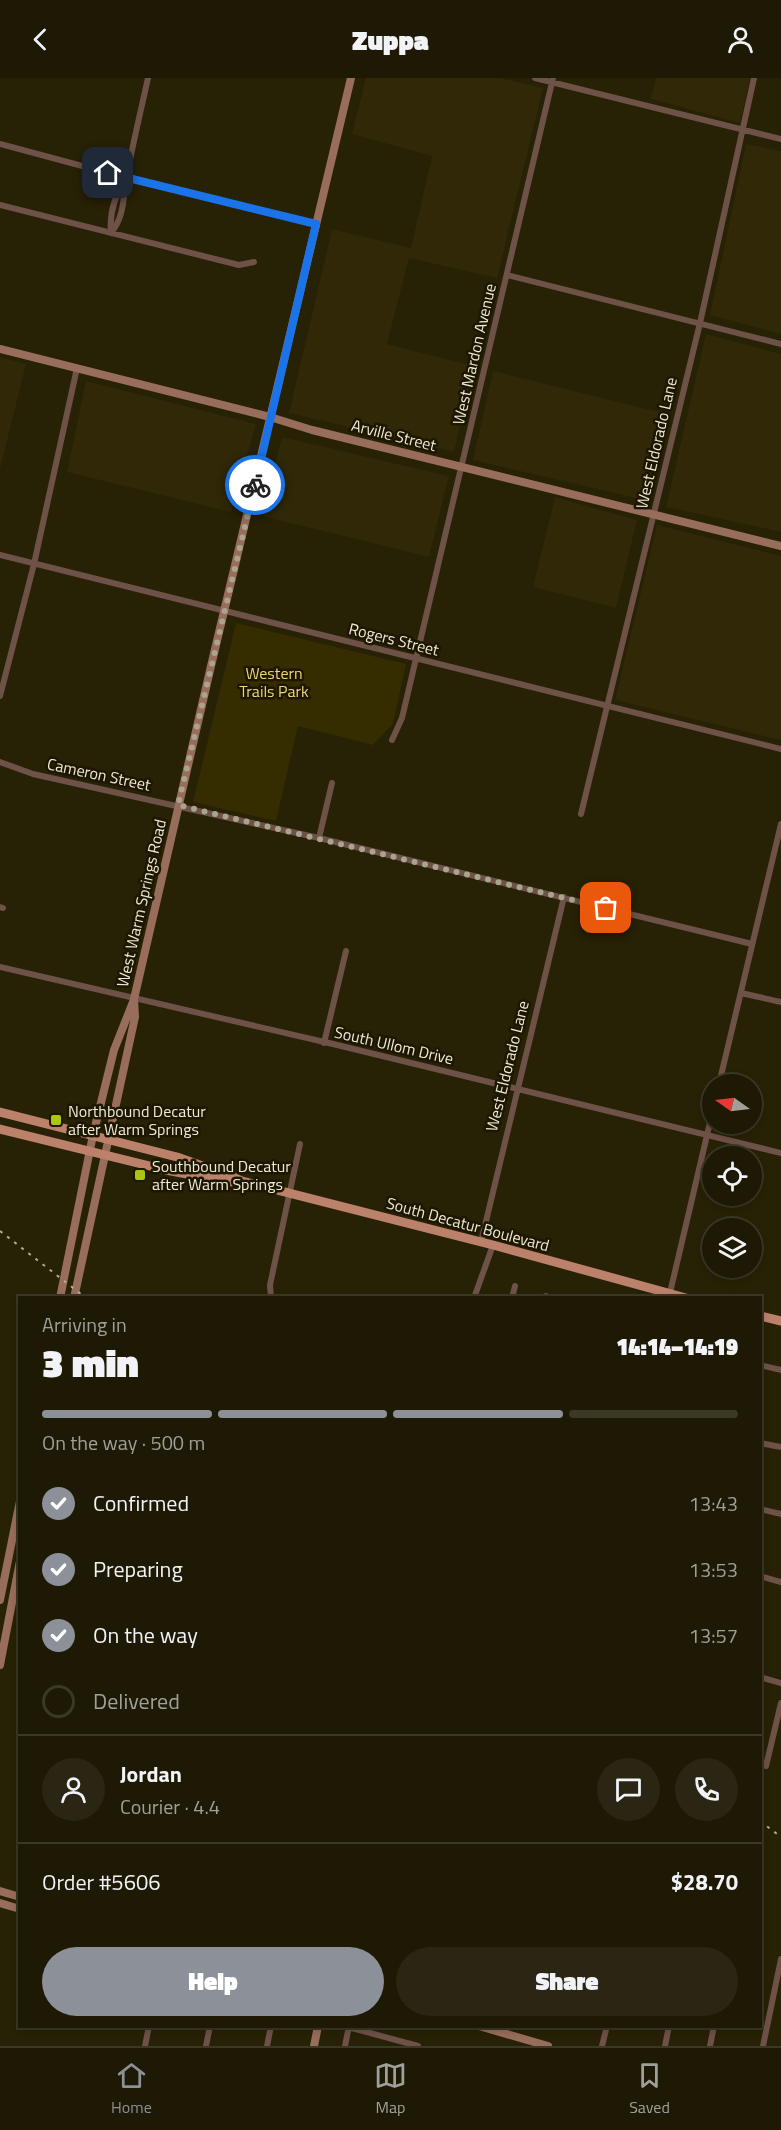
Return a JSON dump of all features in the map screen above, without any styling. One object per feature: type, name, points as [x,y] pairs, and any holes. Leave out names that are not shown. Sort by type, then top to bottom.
[{"type":"main road","name":"West Warm Springs Road","points":[[60,1296],[93,1135],[114,1050],[134,999],[351,78]]},
{"type":"main road","name":"Arville Street","points":[[0,349],[460,468],[781,546]]},
{"type":"main road","name":"West Warm Springs Road","points":[[74,1296],[135,1017],[134,999]]},
{"type":"main road","name":"South Decatur Boulevard","points":[[0,1112],[177,1157],[242,1181],[493,1245],[669,1295]]},
{"type":"main road","name":"South Decatur Boulevard","points":[[0,1129],[166,1170],[230,1182],[242,1181]]},
{"type":"main road","points":[[762,1316],[781,1321]]},
{"type":"main road","points":[[0,1600],[18,1511]]},
{"type":"main road","points":[[0,1665],[18,1571]]},
{"type":"main road","points":[[0,1892],[18,1896]]},
{"type":"main road","points":[[0,1903],[18,1908]]},
{"type":"main road","points":[[314,2046],[318,2028]]},
{"type":"main road","points":[[486,2028],[548,2046]]},
{"type":"street","points":[[111,233],[110,221],[117,192],[127,178],[148,78]]},
{"type":"street","points":[[535,78],[553,80],[781,139]]},
{"type":"street","name":"West Eldorado Lane","points":[[582,814],[700,323],[754,78]]},
{"type":"street","name":"West Mardon Avenue","points":[[392,740],[402,718],[553,80]]},
{"type":"street","points":[[0,144],[316,224]]},
{"type":"street","points":[[0,205],[239,265],[254,262]]},
{"type":"street","points":[[507,275],[781,344]]},
{"type":"street","points":[[0,696],[34,564],[77,368]]},
{"type":"street","name":"Rogers Street","points":[[0,555],[781,749]]},
{"type":"street","name":"Cameron Street","points":[[0,762],[33,774],[319,838],[752,944]]},
{"type":"street","points":[[319,838],[332,783]]},
{"type":"street","points":[[721,1074],[781,824]]},
{"type":"street","name":"West Eldorado Lane","points":[[481,1242],[564,897]]},
{"type":"street","points":[[324,1043],[346,951]]},
{"type":"street","name":"South Ullom Drive","points":[[0,967],[781,1153]]},
{"type":"street","points":[[741,993],[781,1002]]},
{"type":"street","points":[[669,1295],[708,1135]]},
{"type":"street","points":[[271,1296],[270,1286],[300,1144]]},
{"type":"street","points":[[475,1296],[493,1245]]},
{"type":"street","points":[[512,1296],[515,1286]]},
{"type":"street","points":[[762,1365],[781,1370]]},
{"type":"street","points":[[762,1443],[781,1447]]},
{"type":"street","points":[[762,1509],[781,1513]]},
{"type":"street","points":[[762,1576],[781,1581]]},
{"type":"street","points":[[762,1678],[781,1683]]},
{"type":"street","points":[[766,1766],[781,1703]]},
{"type":"street","points":[[763,2046],[781,1959]]},
{"type":"street","points":[[145,2046],[149,2028]]},
{"type":"street","points":[[206,2046],[210,2028]]},
{"type":"street","points":[[267,2046],[271,2028]]},
{"type":"street","points":[[345,2046],[349,2028]]},
{"type":"street","points":[[353,2028],[418,2046]]},
{"type":"street","points":[[602,2046],[606,2028]]},
{"type":"street","points":[[665,2046],[669,2028]]},
{"type":"street","points":[[710,2046],[714,2028]]},
{"type":"green space","name":"Western Trails Park","points":[[236,623],[406,664],[393,724],[373,745],[298,726],[276,821],[193,802]]},
{"type":"sand","points":[[366,78],[500,78],[543,88],[497,278],[409,258],[387,344],[474,366],[454,452],[289,413],[332,229],[411,248],[432,156],[352,134]]},
{"type":"sand","points":[[656,78],[750,78],[740,123],[651,99]]},
{"type":"sand","points":[[746,144],[781,151],[781,334],[710,315]]},
{"type":"sand","points":[[706,334],[781,354],[781,532],[666,507]]},
{"type":"sand","points":[[0,357],[26,364],[0,469]]},
{"type":"sand","points":[[493,371],[667,414],[644,500],[473,460]]},
{"type":"sand","points":[[86,381],[256,424],[231,512],[67,472]]},
{"type":"sand","points":[[282,437],[449,476],[429,557],[262,516]]},
{"type":"sand","points":[[555,497],[637,520],[616,608],[533,587]]},
{"type":"sand","points":[[657,525],[781,556],[781,740],[615,700]]},
{"type":"railway","points":[[0,1231],[83,1296]]},
{"type":"railway","points":[[762,1823],[781,1837]]},
{"type":"way so far","points":[[255,485],[178,805],[606,908]]},
{"type":"place","name":"Northbound Decatur after Warm Springs","points":[[56,1120]]},
{"type":"place","name":"Southbound Decatur after Warm Springs","points":[[140,1175]]},
{"type":"route","points":[[108,173],[316,224],[255,485]]}]
